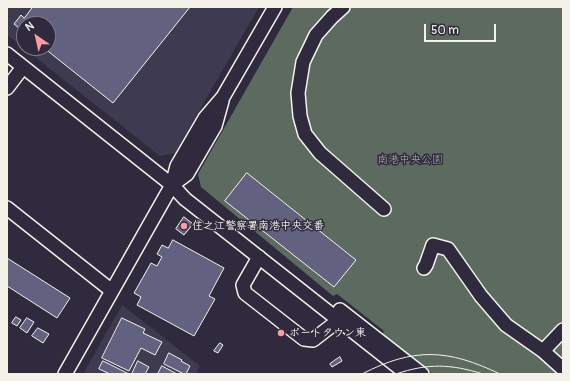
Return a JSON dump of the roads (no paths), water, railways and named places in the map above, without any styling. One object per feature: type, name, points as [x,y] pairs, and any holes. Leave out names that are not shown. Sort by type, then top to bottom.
[{"type":"street","points":[[66,374],[172,185],[188,174],[215,126],[223,97],[275,7]]},
{"type":"street","points":[[344,7],[332,17],[316,35],[303,62],[298,93],[300,116],[305,134],[320,153],[384,209]]},
{"type":"street","points":[[7,54],[172,185],[185,199],[407,374]]},
{"type":"street","points":[[7,88],[23,67]]},
{"type":"street","points":[[172,185],[191,193],[422,374]]},
{"type":"street","points":[[7,208],[112,291]]},
{"type":"street","points":[[424,268],[433,245],[448,249],[495,313],[506,325],[543,351],[563,369]]},
{"type":"street","points":[[259,257],[243,285],[245,293],[304,339],[313,340],[339,320]]},
{"type":"street","points":[[543,351],[563,330]]},
{"type":"tram line","points":[[362,374],[398,359],[431,354],[464,360],[500,374]]},
{"type":"tram line","points":[[396,374],[408,370],[440,366],[460,368],[483,374]]},
{"type":"place","name":"住之江警察署南港中央交番","points":[[184,226]]},
{"type":"place","name":"ポートタウン東","points":[[281,333]]},
{"type":"park label","name":"南港中央公園","points":[[410,160]]}]
